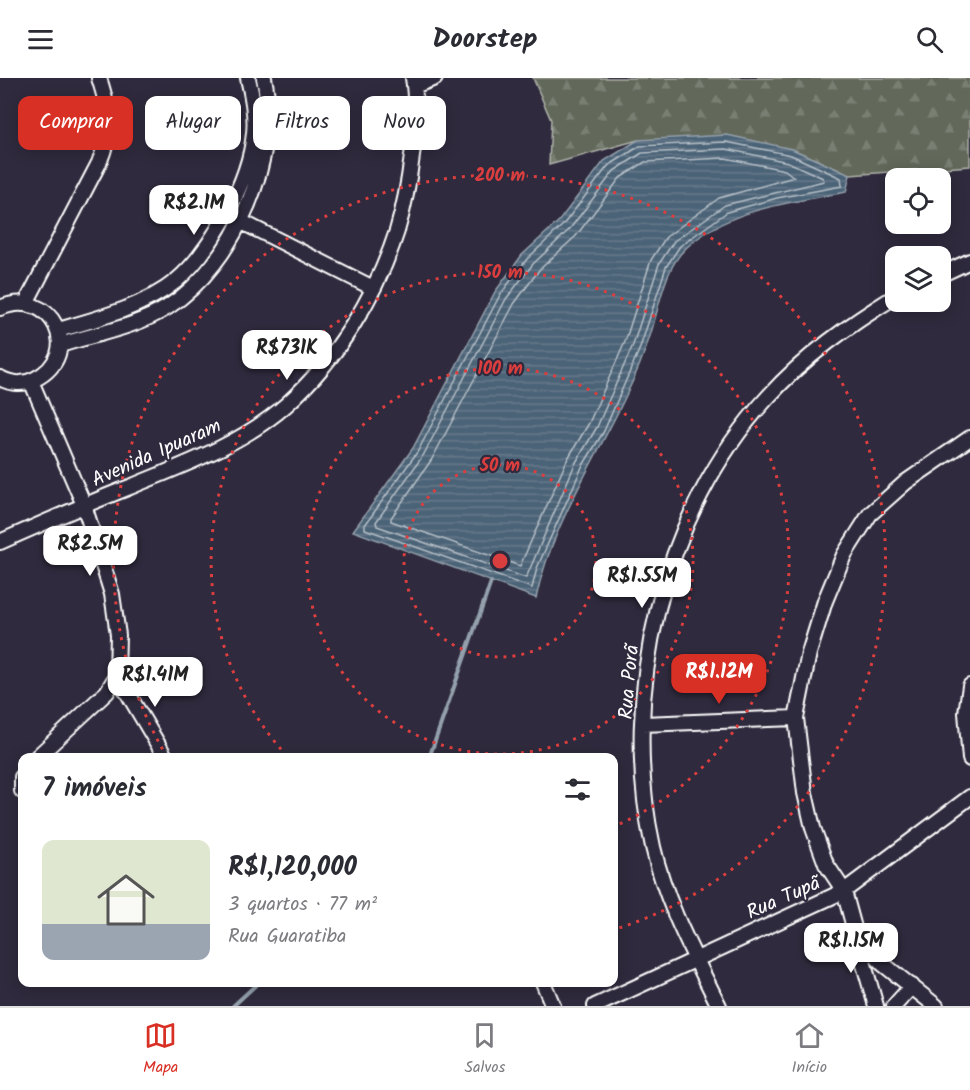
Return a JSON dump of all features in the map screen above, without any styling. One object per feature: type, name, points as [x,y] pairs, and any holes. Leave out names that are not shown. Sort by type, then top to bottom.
[{"type":"street","points":[[26,303],[99,163],[107,143],[110,116],[99,78]]},
{"type":"street","points":[[58,330],[102,318],[155,294],[176,281],[200,255],[222,220],[250,158],[254,114],[248,78]]},
{"type":"street","points":[[60,345],[151,316],[169,306],[189,290],[213,264],[240,221],[260,171],[268,133],[264,78]]},
{"type":"street","points":[[414,82],[435,78]]},
{"type":"street","name":"Avenida Ipuaram","points":[[0,542],[210,454],[285,406],[347,335],[390,251],[402,213],[414,123],[414,82]]},
{"type":"street","points":[[240,221],[373,288]]},
{"type":"street","points":[[951,270],[970,261]]},
{"type":"street","points":[[0,308],[13,303],[26,303],[40,308],[51,317],[58,330],[60,345],[53,366],[45,374],[22,383],[0,378]]},
{"type":"street","name":"Rua Porã","points":[[719,1006],[677,921],[654,848],[644,793],[643,724],[647,658],[652,628],[684,534],[707,483],[766,398],[808,357],[850,325],[885,303]]},
{"type":"street","points":[[32,381],[84,505],[117,617],[117,675],[163,753]]},
{"type":"street","points":[[876,1006],[844,891],[826,864],[813,828],[805,793],[796,718],[809,653],[825,602],[844,555],[870,514],[906,482],[970,438]]},
{"type":"street","points":[[42,753],[94,706],[117,675]]},
{"type":"street","points":[[970,686],[966,713],[966,744],[970,759]]},
{"type":"street","points":[[643,724],[796,718]]},
{"type":"street","name":"Rua Tupã","points":[[595,1006],[844,891],[970,797]]},
{"type":"street","points":[[856,935],[883,964],[936,1006]]},
{"type":"street","points":[[894,1006],[912,986]]},
{"type":"street","points":[[545,987],[553,1006]]},
{"type":"green space","points":[[533,78],[970,78],[970,166],[885,168],[885,172],[850,175],[792,149],[638,140],[549,165],[551,120]]},
{"type":"water","points":[[727,135],[792,149],[850,175],[846,192],[782,204],[741,216],[703,235],[679,256],[672,266],[663,289],[638,370],[558,531],[545,564],[536,598],[353,531],[413,448],[495,292],[522,255],[559,221],[604,161],[638,140]]},
{"type":"waterway","points":[[431,753],[491,582]]},
{"type":"waterway","points":[[233,1006],[254,987]]}]
